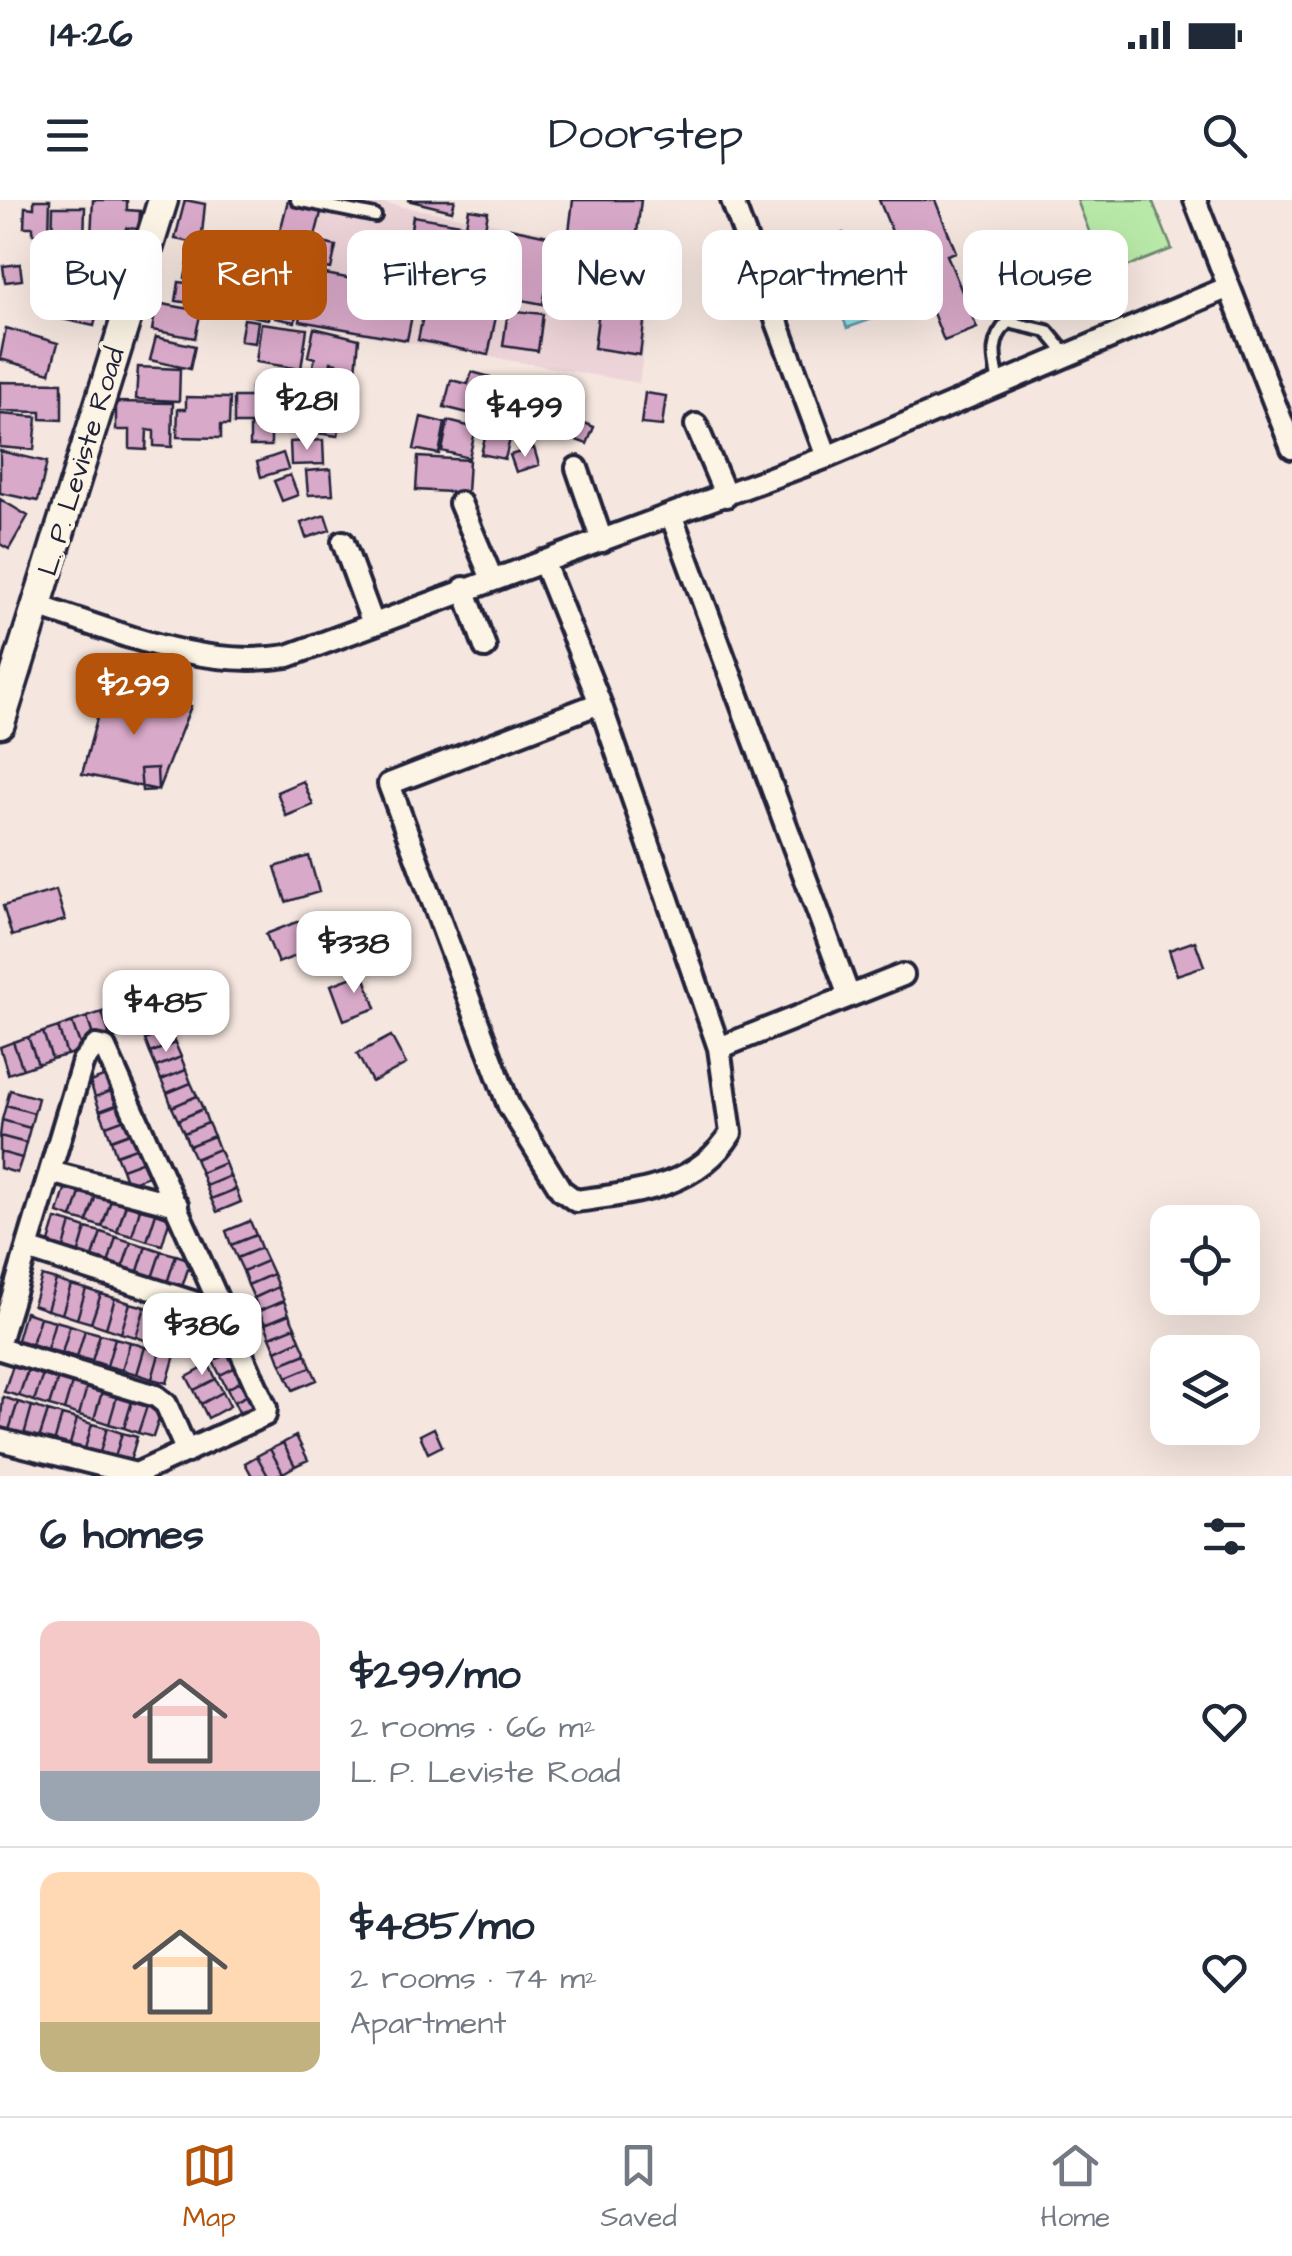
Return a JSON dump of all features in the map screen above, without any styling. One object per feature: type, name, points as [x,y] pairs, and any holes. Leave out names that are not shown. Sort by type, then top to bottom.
[{"type":"main road","name":"L. P. Leviste Road","points":[[0,723],[162,200]]},
{"type":"street","points":[[732,200],[827,457]]},
{"type":"street","points":[[1195,200],[1292,448]]},
{"type":"street","points":[[34,605],[208,659],[247,662],[288,656],[827,457],[1228,288]]},
{"type":"street","points":[[696,425],[726,496]]},
{"type":"street","points":[[577,468],[602,541]]},
{"type":"street","points":[[460,504],[492,579]]},
{"type":"street","points":[[672,516],[849,996]]},
{"type":"street","points":[[343,542],[373,624]]},
{"type":"street","points":[[543,561],[600,703],[718,1048],[731,1133],[720,1150],[662,1188],[576,1201],[561,1190],[509,1106],[389,784],[600,703]]},
{"type":"street","points":[[464,588],[485,646]]},
{"type":"street","points":[[718,1048],[903,974]]},
{"type":"street","points":[[0,1339],[83,1061],[96,1046],[105,1048],[266,1408],[265,1414],[136,1474],[0,1440]]},
{"type":"street","points":[[50,1172],[177,1205]]},
{"type":"street","points":[[27,1249],[224,1312]]},
{"type":"street","points":[[0,1349],[156,1396],[166,1404],[187,1452]]},
{"type":"lane","points":[[296,200],[376,216]]},
{"type":"lane","points":[[1000,384],[993,351],[998,332],[1008,322],[1047,331],[1068,356]]},
{"type":"shaded area","points":[[320,200],[366,200],[542,232],[542,320],[648,320],[639,383],[298,323],[327,320],[327,230],[315,230]]},
{"type":"green space","points":[[1077,200],[1152,200],[1172,249],[1128,266],[1128,230],[1089,230]]},
{"type":"water","points":[[844,320],[870,320],[847,328]]},
{"type":"building","points":[[34,200],[50,200],[49,230],[24,227],[25,207],[34,208]]},
{"type":"building","points":[[93,200],[127,200],[127,210],[140,211],[139,229],[91,230]]},
{"type":"building","points":[[185,200],[205,204],[202,230],[182,230],[182,240],[175,239]]},
{"type":"building","points":[[288,200],[322,209],[317,230],[280,230]]},
{"type":"building","points":[[407,200],[455,200],[452,211]]},
{"type":"building","points":[[573,200],[641,200],[637,230],[569,230]]},
{"type":"building","points":[[879,200],[935,200],[956,252],[947,255],[963,294],[963,320],[974,320],[977,328],[944,341],[936,320],[943,320],[943,230],[891,230]]},
{"type":"building","points":[[53,207],[85,207],[84,230],[52,230]]},
{"type":"building","points":[[469,209],[488,212],[485,228],[502,230],[411,230],[413,216],[466,225]]},
{"type":"building","points":[[522,231],[542,235],[542,304],[522,300]]},
{"type":"building","points":[[327,244],[336,246],[331,269],[327,268]]},
{"type":"building","points":[[20,264],[22,280],[5,282],[3,266]]},
{"type":"building","points":[[327,274],[347,278],[347,320],[411,320],[407,340],[300,321],[327,320]]},
{"type":"building","points":[[179,282],[182,282],[182,302],[176,301]]},
{"type":"building","points":[[162,304],[182,308],[182,320],[199,320],[195,338],[152,330],[154,320],[162,320]]},
{"type":"building","points":[[522,312],[542,314],[538,351],[503,346],[507,320],[522,320]]},
{"type":"building","points":[[67,320],[95,320],[94,326]]},
{"type":"building","points":[[244,320],[258,321],[255,343],[240,341]]},
{"type":"building","points":[[422,320],[495,320],[488,355],[418,340]]},
{"type":"building","points":[[598,320],[644,320],[640,355],[594,348]]},
{"type":"building","points":[[261,323],[307,329],[301,369],[256,362]]},
{"type":"building","points":[[6,328],[58,343],[50,373],[0,359]]},
{"type":"building","points":[[314,328],[359,339],[355,382],[334,377],[337,363],[331,362],[329,374],[312,370],[315,358],[308,356]]},
{"type":"building","points":[[156,337],[195,346],[190,369],[150,360]]},
{"type":"building","points":[[138,367],[180,369],[179,401],[136,399]]},
{"type":"building","points":[[472,372],[490,377],[480,416],[444,407],[451,380],[468,384]]},
{"type":"building","points":[[278,378],[315,379],[314,405],[277,403]]},
{"type":"building","points":[[0,382],[62,383],[62,420],[41,419],[41,412],[0,411]]},
{"type":"building","points":[[493,385],[509,390],[506,400],[515,403],[506,433],[481,426]]},
{"type":"building","points":[[251,388],[271,388],[271,446],[250,446],[250,424],[234,424],[234,397],[251,397]]},
{"type":"building","points":[[321,388],[343,390],[338,436],[317,433]]},
{"type":"building","points":[[645,393],[666,396],[662,426],[641,424]]},
{"type":"building","points":[[186,397],[230,398],[229,425],[221,425],[221,438],[177,437],[178,409],[186,409]]},
{"type":"building","points":[[583,401],[583,417],[566,417],[565,402]]},
{"type":"building","points":[[116,402],[173,403],[172,447],[154,446],[154,431],[147,430],[146,450],[130,449],[130,430],[116,430]]},
{"type":"building","points":[[279,408],[313,409],[312,433],[278,433]]},
{"type":"building","points":[[0,414],[37,417],[34,450],[0,447]]},
{"type":"building","points":[[421,417],[445,423],[439,454],[414,449]]},
{"type":"building","points":[[575,419],[594,427],[587,444],[568,437]]},
{"type":"building","points":[[448,421],[476,428],[469,458],[442,451]]},
{"type":"building","points":[[486,433],[510,439],[505,459],[481,454]]},
{"type":"building","points":[[323,440],[324,464],[291,465],[290,442]]},
{"type":"building","points":[[534,448],[539,465],[516,472],[510,455]]},
{"type":"building","points":[[0,451],[47,462],[38,501],[0,493]]},
{"type":"building","points":[[283,453],[288,469],[261,477],[257,462]]},
{"type":"building","points":[[418,457],[469,460],[467,493],[416,490]]},
{"type":"building","points":[[331,469],[333,494],[308,495],[306,471]]},
{"type":"building","points":[[290,475],[298,495],[282,501],[274,481]]},
{"type":"building","points":[[0,499],[28,516],[9,549],[0,544]]},
{"type":"building","points":[[325,515],[330,530],[306,538],[301,523]]},
{"type":"building","points":[[106,685],[191,706],[158,790],[82,774]]},
{"type":"building","points":[[157,768],[158,790],[142,791],[140,769]]},
{"type":"building","points":[[303,781],[313,805],[286,816],[277,792]]},
{"type":"building","points":[[309,856],[319,892],[286,902],[275,867]]},
{"type":"building","points":[[56,890],[65,920],[12,936],[3,906]]},
{"type":"building","points":[[299,921],[311,950],[278,963],[266,934]]},
{"type":"building","points":[[1195,941],[1204,966],[1177,975],[1169,950]]},
{"type":"building","points":[[363,973],[376,1008],[344,1020],[331,985]]},
{"type":"building","points":[[117,1007],[126,1034],[111,1039],[102,1012]]},
{"type":"building","points":[[102,1012],[111,1039],[96,1045],[87,1017]]},
{"type":"building","points":[[87,1017],[96,1045],[82,1050],[72,1022]]},
{"type":"building","points":[[72,1022],[82,1050],[67,1055],[58,1027]]},
{"type":"building","points":[[58,1027],[67,1055],[52,1059],[43,1032]]},
{"type":"building","points":[[169,1030],[175,1043],[150,1053],[145,1040]]},
{"type":"building","points":[[43,1032],[52,1059],[38,1064],[28,1037]]},
{"type":"building","points":[[391,1036],[406,1064],[372,1082],[357,1054]]},
{"type":"building","points":[[28,1037],[38,1064],[23,1069],[13,1042]]},
{"type":"building","points":[[13,1042],[23,1069],[8,1074],[0,1047]]},
{"type":"building","points":[[175,1043],[181,1057],[156,1067],[150,1053]]},
{"type":"building","points":[[181,1057],[186,1070],[161,1080],[156,1067]]},
{"type":"building","points":[[186,1070],[191,1083],[167,1093],[161,1080]]},
{"type":"building","points":[[116,1072],[122,1087],[95,1097],[90,1082]]},
{"type":"building","points":[[191,1083],[197,1096],[172,1107],[167,1093]]},
{"type":"building","points":[[122,1087],[127,1101],[100,1111],[95,1097]]},
{"type":"building","points":[[10,1090],[38,1098],[34,1113],[6,1105]]},
{"type":"building","points":[[197,1096],[203,1109],[178,1120],[172,1107]]},
{"type":"building","points":[[127,1101],[133,1116],[106,1126],[100,1111]]},
{"type":"building","points":[[6,1105],[34,1113],[30,1128],[2,1120]]},
{"type":"building","points":[[203,1109],[208,1123],[184,1133],[178,1120]]},
{"type":"building","points":[[133,1116],[138,1130],[111,1140],[106,1126]]},
{"type":"building","points":[[2,1120],[30,1128],[26,1143],[0,1136]]},
{"type":"building","points":[[208,1123],[214,1136],[189,1146],[184,1133]]},
{"type":"building","points":[[138,1130],[144,1145],[116,1155],[111,1140]]},
{"type":"building","points":[[0,1136],[26,1143],[22,1158],[0,1152]]},
{"type":"building","points":[[214,1136],[219,1149],[195,1159],[189,1146]]},
{"type":"building","points":[[144,1145],[149,1159],[122,1169],[116,1155]]},
{"type":"building","points":[[219,1149],[225,1163],[201,1173],[195,1159]]},
{"type":"building","points":[[0,1152],[22,1158],[17,1173],[0,1168]]},
{"type":"building","points":[[149,1159],[154,1174],[127,1184],[122,1169]]},
{"type":"building","points":[[225,1163],[230,1176],[206,1186],[201,1173]]},
{"type":"building","points":[[230,1176],[236,1189],[211,1199],[206,1186]]},
{"type":"building","points":[[66,1186],[81,1190],[72,1218],[58,1213]]},
{"type":"building","points":[[236,1189],[241,1202],[217,1212],[211,1199]]},
{"type":"building","points":[[81,1190],[96,1195],[87,1222],[72,1218]]},
{"type":"building","points":[[96,1195],[111,1200],[102,1227],[87,1222]]},
{"type":"building","points":[[111,1200],[126,1204],[117,1232],[102,1227]]},
{"type":"building","points":[[126,1204],[140,1209],[132,1236],[117,1232]]},
{"type":"building","points":[[140,1209],[156,1213],[147,1241],[132,1236]]},
{"type":"building","points":[[156,1213],[170,1218],[162,1245],[147,1241]]},
{"type":"building","points":[[56,1219],[71,1223],[63,1251],[48,1246]]},
{"type":"building","points":[[250,1221],[256,1235],[231,1245],[226,1231]]},
{"type":"building","points":[[71,1223],[86,1228],[78,1255],[63,1251]]},
{"type":"building","points":[[86,1228],[101,1232],[92,1260],[78,1255]]},
{"type":"building","points":[[101,1232],[116,1237],[108,1264],[92,1260]]},
{"type":"building","points":[[256,1235],[261,1248],[237,1258],[231,1245]]},
{"type":"building","points":[[116,1237],[131,1242],[122,1269],[108,1264]]},
{"type":"building","points":[[131,1242],[146,1246],[137,1274],[122,1269]]},
{"type":"building","points":[[146,1246],[161,1251],[152,1278],[137,1274]]},
{"type":"building","points":[[261,1248],[267,1261],[243,1271],[237,1258]]},
{"type":"building","points":[[161,1251],[176,1255],[167,1283],[152,1278]]},
{"type":"building","points":[[176,1255],[191,1260],[182,1287],[167,1283]]},
{"type":"building","points":[[267,1261],[273,1274],[248,1285],[243,1271]]},
{"type":"building","points":[[273,1274],[278,1287],[254,1298],[248,1285]]},
{"type":"building","points":[[42,1276],[56,1280],[47,1310],[33,1305]]},
{"type":"building","points":[[56,1280],[71,1285],[62,1314],[47,1310]]},
{"type":"building","points":[[71,1285],[86,1289],[77,1319],[62,1314]]},
{"type":"building","points":[[278,1287],[284,1301],[259,1311],[254,1298]]},
{"type":"building","points":[[86,1289],[101,1294],[91,1323],[77,1319]]},
{"type":"building","points":[[101,1294],[115,1298],[106,1328],[91,1323]]},
{"type":"building","points":[[115,1298],[130,1303],[121,1333],[106,1328]]},
{"type":"building","points":[[284,1301],[289,1314],[265,1324],[259,1311]]},
{"type":"building","points":[[130,1303],[145,1307],[136,1337],[121,1333]]},
{"type":"building","points":[[145,1307],[159,1312],[150,1342],[136,1337]]},
{"type":"building","points":[[25,1312],[40,1317],[32,1344],[17,1340]]},
{"type":"building","points":[[159,1312],[174,1316],[165,1346],[150,1342]]},
{"type":"building","points":[[289,1314],[295,1327],[270,1337],[265,1324]]},
{"type":"building","points":[[174,1316],[189,1321],[180,1351],[165,1346]]},
{"type":"building","points":[[40,1317],[55,1321],[47,1349],[32,1344]]},
{"type":"building","points":[[55,1321],[70,1325],[62,1353],[47,1349]]},
{"type":"building","points":[[189,1321],[204,1325],[194,1355],[180,1351]]},
{"type":"building","points":[[70,1325],[85,1330],[77,1357],[62,1353]]},
{"type":"building","points":[[295,1327],[300,1340],[276,1351],[270,1337]]},
{"type":"building","points":[[85,1330],[100,1334],[92,1361],[77,1357]]},
{"type":"building","points":[[100,1334],[115,1338],[107,1366],[92,1361]]},
{"type":"building","points":[[115,1338],[130,1342],[122,1370],[107,1366]]},
{"type":"building","points":[[300,1340],[306,1354],[281,1364],[276,1351]]},
{"type":"building","points":[[130,1342],[145,1347],[137,1374],[122,1370]]},
{"type":"building","points":[[145,1347],[160,1351],[152,1379],[137,1374]]},
{"type":"building","points":[[235,1350],[242,1364],[220,1375],[213,1361]]},
{"type":"building","points":[[160,1351],[175,1355],[167,1383],[152,1379]]},
{"type":"building","points":[[306,1354],[311,1367],[287,1377],[281,1364]]},
{"type":"building","points":[[242,1364],[249,1377],[227,1389],[220,1375]]},
{"type":"building","points":[[13,1365],[28,1369],[19,1396],[4,1392]]},
{"type":"building","points":[[209,1365],[216,1379],[194,1390],[187,1377]]},
{"type":"building","points":[[311,1367],[317,1380],[293,1390],[287,1377]]},
{"type":"building","points":[[28,1369],[43,1374],[34,1401],[19,1396]]},
{"type":"building","points":[[43,1374],[58,1378],[49,1406],[34,1401]]},
{"type":"building","points":[[249,1377],[256,1391],[234,1402],[227,1389]]},
{"type":"building","points":[[58,1378],[72,1383],[64,1410],[49,1406]]},
{"type":"building","points":[[216,1379],[223,1392],[201,1404],[194,1390]]},
{"type":"building","points":[[72,1383],[87,1387],[79,1415],[64,1410]]},
{"type":"building","points":[[87,1387],[102,1392],[94,1419],[79,1415]]},
{"type":"building","points":[[256,1391],[263,1405],[241,1416],[234,1402]]},
{"type":"building","points":[[102,1392],[117,1396],[109,1424],[94,1419]]},
{"type":"building","points":[[223,1392],[230,1406],[208,1418],[201,1404]]},
{"type":"building","points":[[117,1396],[132,1401],[124,1428],[109,1424]]},
{"type":"building","points":[[3,1397],[18,1402],[9,1430],[0,1427]]},
{"type":"building","points":[[132,1401],[147,1406],[138,1433],[124,1428]]},
{"type":"building","points":[[18,1402],[32,1406],[24,1435],[9,1430]]},
{"type":"building","points":[[32,1406],[48,1411],[39,1439],[24,1435]]},
{"type":"building","points":[[147,1406],[162,1410],[153,1437],[138,1433]]},
{"type":"building","points":[[48,1411],[62,1415],[54,1443],[39,1439]]},
{"type":"building","points":[[62,1415],[77,1419],[69,1448],[54,1443]]},
{"type":"building","points":[[77,1419],[92,1424],[84,1452],[69,1448]]},
{"type":"building","points":[[92,1424],[107,1428],[99,1456],[84,1452]]},
{"type":"building","points":[[107,1428],[122,1433],[114,1461],[99,1456]]},
{"type":"building","points":[[434,1428],[442,1446],[428,1453],[420,1435]]},
{"type":"building","points":[[122,1433],[137,1437],[129,1465],[114,1461]]},
{"type":"building","points":[[296,1436],[308,1460],[295,1466],[283,1443]]},
{"type":"building","points":[[283,1443],[295,1466],[283,1473],[270,1449]]},
{"type":"building","points":[[270,1449],[283,1473],[276,1476],[268,1476],[257,1456]]},
{"type":"building","points":[[257,1456],[268,1476],[252,1476],[245,1463]]}]
